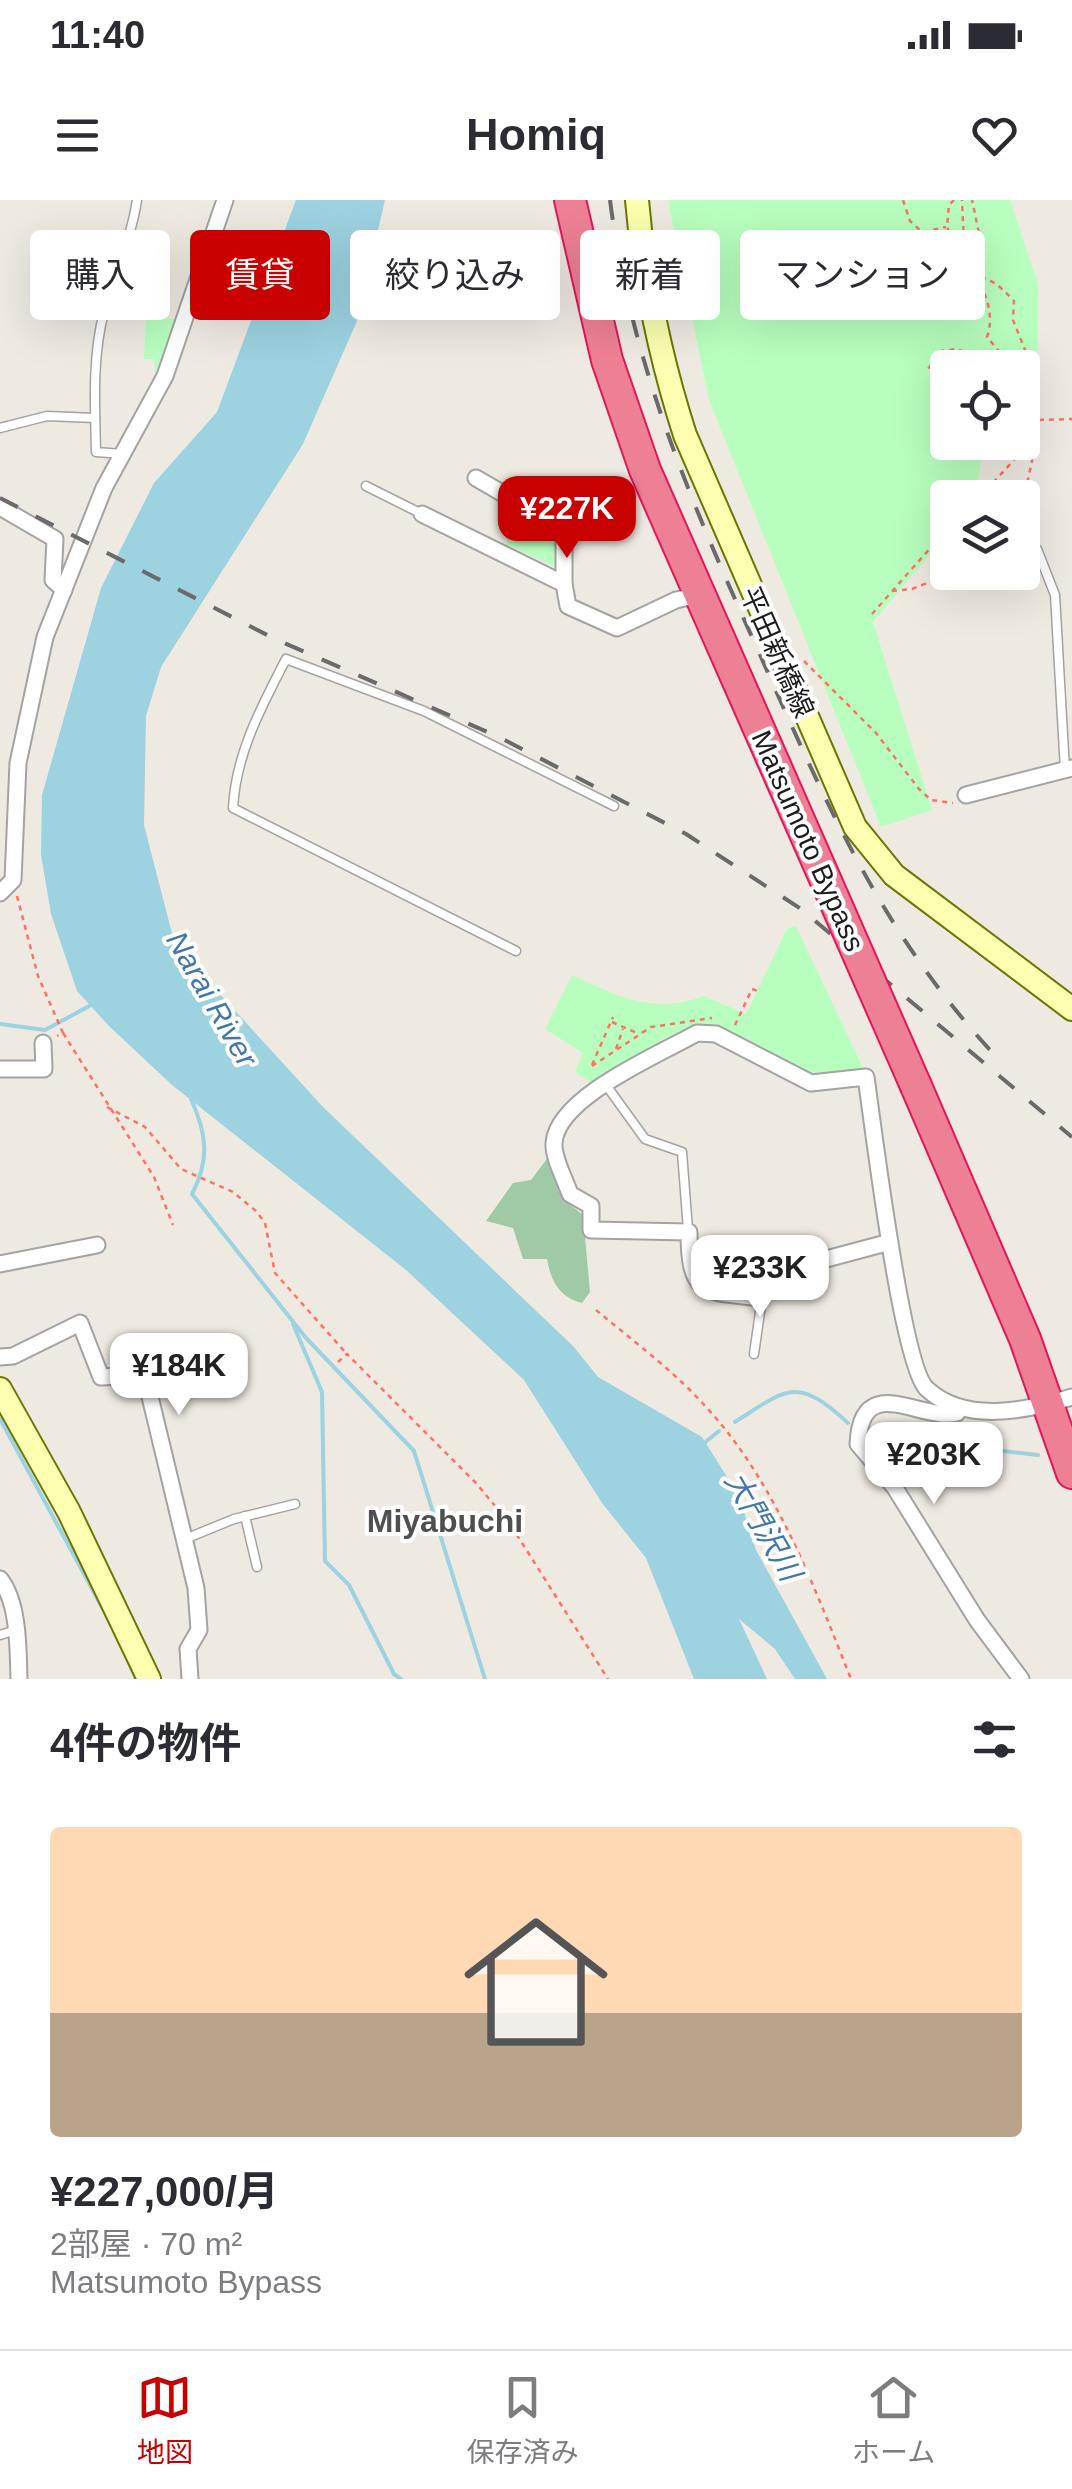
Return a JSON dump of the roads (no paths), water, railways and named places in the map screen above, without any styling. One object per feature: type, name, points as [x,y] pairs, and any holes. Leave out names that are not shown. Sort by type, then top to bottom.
[{"type":"highway","name":"Matsumoto Bypass","points":[[570,200],[607,360],[625,416],[699,595],[916,1086],[1061,1401],[1072,1473]]},
{"type":"main road","name":"平田新橋線","points":[[636,200],[643,271],[664,371],[685,435],[855,828],[894,875],[1072,1009]]},
{"type":"main road","points":[[0,1389],[69,1512],[148,1679]]},
{"type":"street","points":[[0,893],[13,880],[18,763],[45,637],[104,488],[186,325],[224,200]]},
{"type":"street","points":[[476,478],[526,507],[529,520],[538,526],[564,530],[568,606],[617,628],[699,595]]},
{"type":"street","points":[[0,507],[55,539],[53,580],[64,590]]},
{"type":"street","points":[[422,514],[564,584]]},
{"type":"street","points":[[966,795],[1069,769]]},
{"type":"street","points":[[890,1242],[774,1272],[762,1298],[721,1294],[699,1283],[689,1271],[688,1232],[591,1230],[592,1206],[570,1194],[554,1146],[560,1118],[606,1084],[697,1033],[716,1034],[811,1082],[866,1077],[890,1242],[918,1378],[946,1404],[965,1410],[987,1412],[1061,1401]]},
{"type":"street","points":[[0,1070],[44,1069],[43,1043]]},
{"type":"street","points":[[0,1264],[98,1245]]},
{"type":"street","points":[[0,1357],[13,1356],[80,1323],[101,1377],[141,1375],[146,1380],[186,1539],[199,1630],[188,1649],[190,1679]]},
{"type":"street","points":[[965,1410],[953,1416],[890,1402],[874,1406],[863,1418],[858,1444],[895,1488],[976,1620],[1021,1679]]},
{"type":"street","points":[[0,1580],[8,1589],[7,1633],[19,1679]]},
{"type":"lane","points":[[123,454],[96,452],[96,354],[105,310],[132,235],[137,200]]},
{"type":"lane","points":[[0,428],[47,416],[95,418]]},
{"type":"lane","points":[[366,486],[422,514]]},
{"type":"lane","points":[[1040,559],[1054,595],[1069,769]]},
{"type":"lane","points":[[516,951],[233,808],[235,776],[249,731],[286,660],[302,662],[424,711],[614,806]]},
{"type":"lane","points":[[606,1084],[645,1140],[682,1152],[688,1232]]},
{"type":"lane","points":[[754,1354],[762,1298]]},
{"type":"lane","points":[[186,1539],[246,1516],[295,1504]]},
{"type":"lane","points":[[246,1516],[257,1567]]},
{"type":"water","name":"Narai River","points":[[296,200],[385,200],[378,230],[350,230],[350,320],[357,320],[303,444],[161,667],[146,716],[144,825],[175,945],[323,1107],[574,1347],[598,1377],[702,1437],[739,1496],[756,1550],[827,1679],[795,1679],[775,1649],[739,1619],[767,1679],[694,1679],[646,1558],[602,1503],[524,1380],[406,1270],[172,1085],[77,991],[51,914],[41,855],[42,795],[101,588],[154,483],[217,412],[251,320],[330,320],[330,230],[285,230]]},
{"type":"waterway","points":[[0,1024],[45,1030],[93,1004]]},
{"type":"waterway","points":[[191,1099],[204,1147],[202,1170],[192,1194],[306,1338],[414,1451],[485,1679]]},
{"type":"waterway","points":[[293,1324],[322,1392],[325,1561],[349,1585],[394,1674],[401,1679]]},
{"type":"waterway","points":[[735,1422],[767,1401],[791,1392],[816,1398],[848,1423]]},
{"type":"waterway","points":[[0,1419],[109,1620]]},
{"type":"waterway","points":[[703,1444],[719,1431]]},
{"type":"waterway","points":[[876,1451],[883,1457],[938,1457],[977,1448],[1038,1455]]},
{"type":"waterway","points":[[130,1665],[136,1679]]},
{"type":"railway","points":[[610,200],[633,320],[668,434],[712,546],[786,713],[836,820],[893,921],[925,970],[1003,1064]]},
{"type":"railway","points":[[0,498],[273,638],[499,737],[686,834],[801,909],[1072,1137]]},
{"type":"district","name":"Miyabuchi","points":[[445,1521]]},
{"type":"water label","name":"大門沢川","points":[[763,1526]]}]
